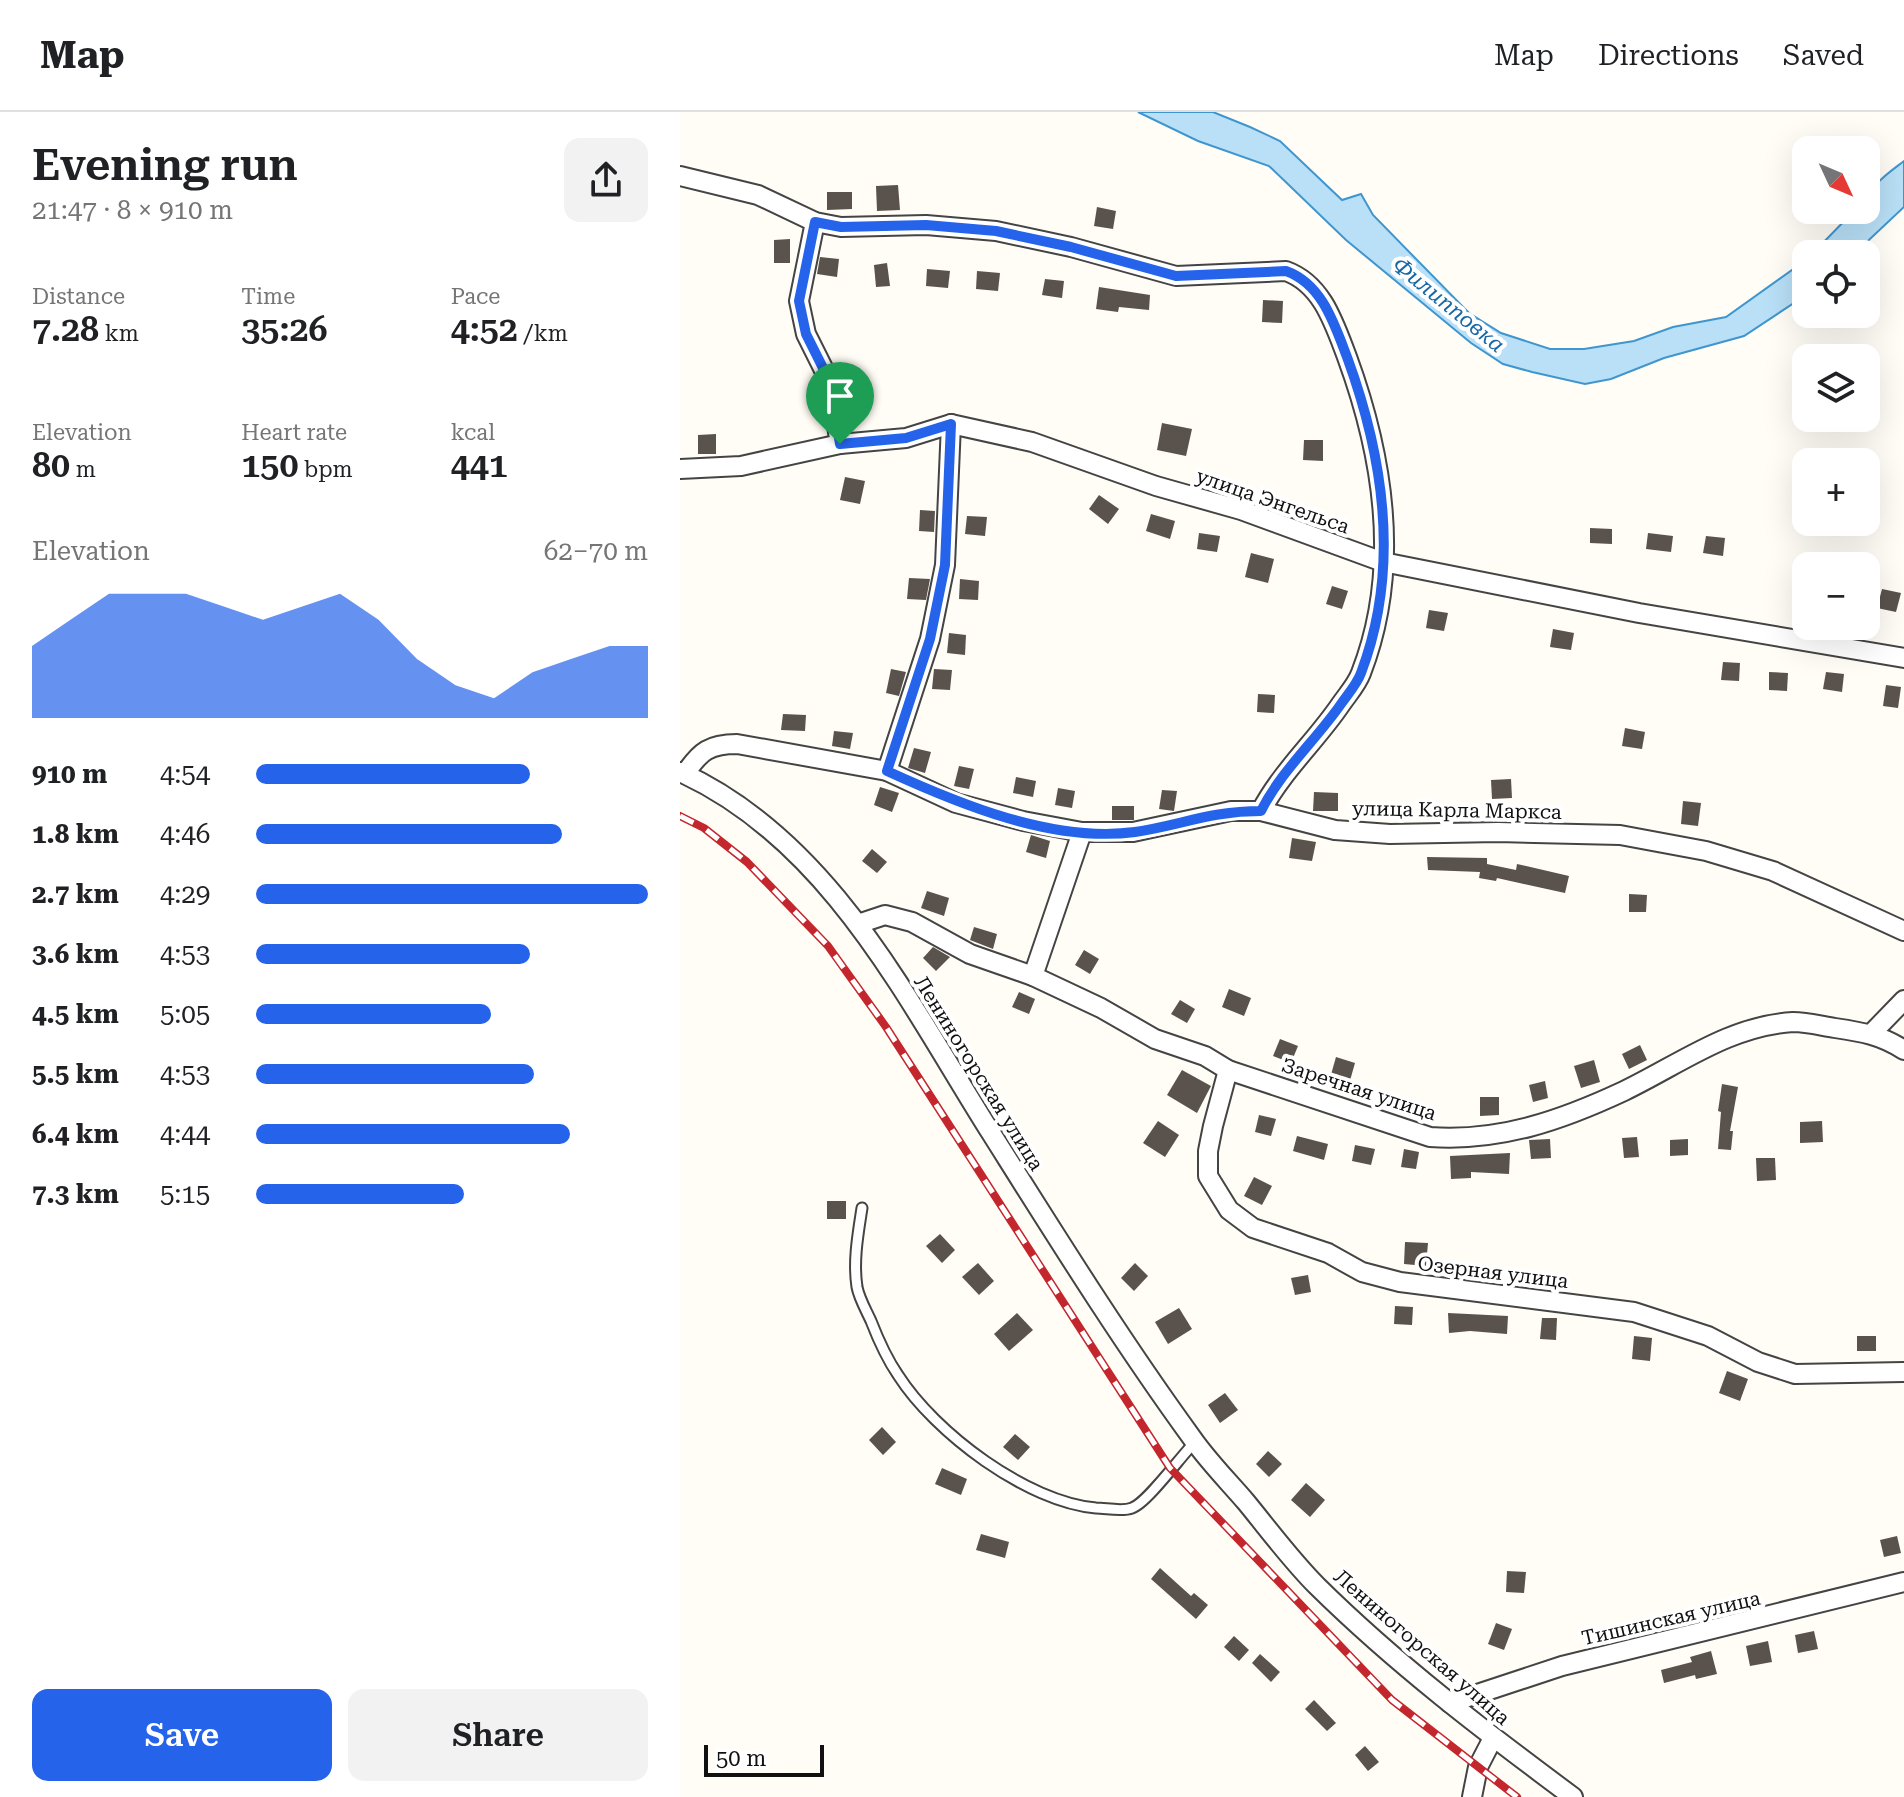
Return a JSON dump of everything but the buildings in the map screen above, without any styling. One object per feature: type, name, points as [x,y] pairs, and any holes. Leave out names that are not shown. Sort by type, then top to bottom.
[{"type":"street","points":[[680,176],[758,195],[815,222],[841,227],[926,225],[996,231],[1071,247],[1176,276],[1286,271],[1301,276],[1322,298],[1360,393],[1380,472],[1381,602],[1360,677],[1327,724],[1273,789],[1261,811]]},
{"type":"street","points":[[815,222],[799,301],[806,334],[829,380],[840,444]]},
{"type":"street","points":[[887,771],[930,639],[945,565],[951,424]]},
{"type":"street","name":"улица Энгельса","points":[[680,469],[741,466],[840,444],[906,438],[951,424],[1032,442],[1156,486],[1241,510],[1383,562],[1639,613],[1904,658]]},
{"type":"street","name":"улица Карла Маркса","points":[[683,773],[705,751],[716,744],[727,744],[887,771],[956,803],[1023,821],[1082,832],[1133,832],[1203,815],[1261,811],[1349,831],[1431,835],[1498,832],[1620,835],[1673,844],[1773,871],[1904,931]]},
{"type":"street","name":"Лениногорская улица","points":[[683,773],[747,812],[790,846],[858,924],[1103,1311],[1195,1442],[1316,1584],[1450,1703],[1573,1797]]},
{"type":"street","points":[[1033,976],[1082,832]]},
{"type":"street","name":"Заречная улица","points":[[858,924],[885,915],[912,922],[970,954],[1033,976],[1101,1008],[1155,1039],[1205,1056],[1228,1070],[1430,1137],[1461,1140],[1522,1131],[1625,1090],[1714,1042],[1759,1026],[1796,1022],[1872,1033],[1904,1050]]},
{"type":"street","points":[[1872,1033],[1904,1000]]},
{"type":"street","name":"Озерная улица","points":[[1228,1070],[1210,1138],[1208,1176],[1229,1210],[1253,1228],[1328,1253],[1362,1272],[1400,1282],[1634,1312],[1708,1336],[1758,1362],[1795,1374],[1904,1372]]},
{"type":"street","name":"Тишинская улица","points":[[1450,1703],[1562,1666],[1904,1582]]},
{"type":"street","points":[[1472,1797],[1478,1767],[1493,1738]]},
{"type":"lane","points":[[862,1208],[856,1246],[857,1289],[874,1330],[898,1376],[932,1416],[966,1446],[1020,1482],[1057,1501],[1110,1509],[1132,1508],[1148,1497],[1195,1442]]},
{"type":"water","name":"Филипповка","points":[[1138,112],[1213,112],[1280,141],[1342,200],[1361,194],[1373,215],[1469,313],[1501,333],[1550,349],[1584,349],[1634,341],[1673,327],[1726,317],[1792,270],[1792,304],[1744,336],[1664,358],[1611,379],[1585,384],[1532,372],[1503,364],[1471,343],[1346,240],[1269,166],[1198,141]]},
{"type":"water","points":[[1904,161],[1904,207],[1869,240],[1826,240],[1841,224],[1880,224],[1880,181]]},
{"type":"railway","points":[[680,816],[704,828],[747,862],[828,946],[886,1027],[1170,1468],[1392,1700],[1517,1797]]},
{"type":"route","points":[[815,222],[841,227],[926,225],[996,231],[1071,247],[1176,276],[1286,271],[1301,276],[1322,298],[1336,328],[1360,393],[1380,472],[1383,517],[1381,602],[1360,677],[1327,724],[1273,789],[1261,811],[1203,815],[1133,832],[1082,832],[1023,821],[933,794],[887,771],[930,639],[945,565],[951,424],[906,438],[840,444],[829,380],[806,334],[799,301],[815,222]]}]
